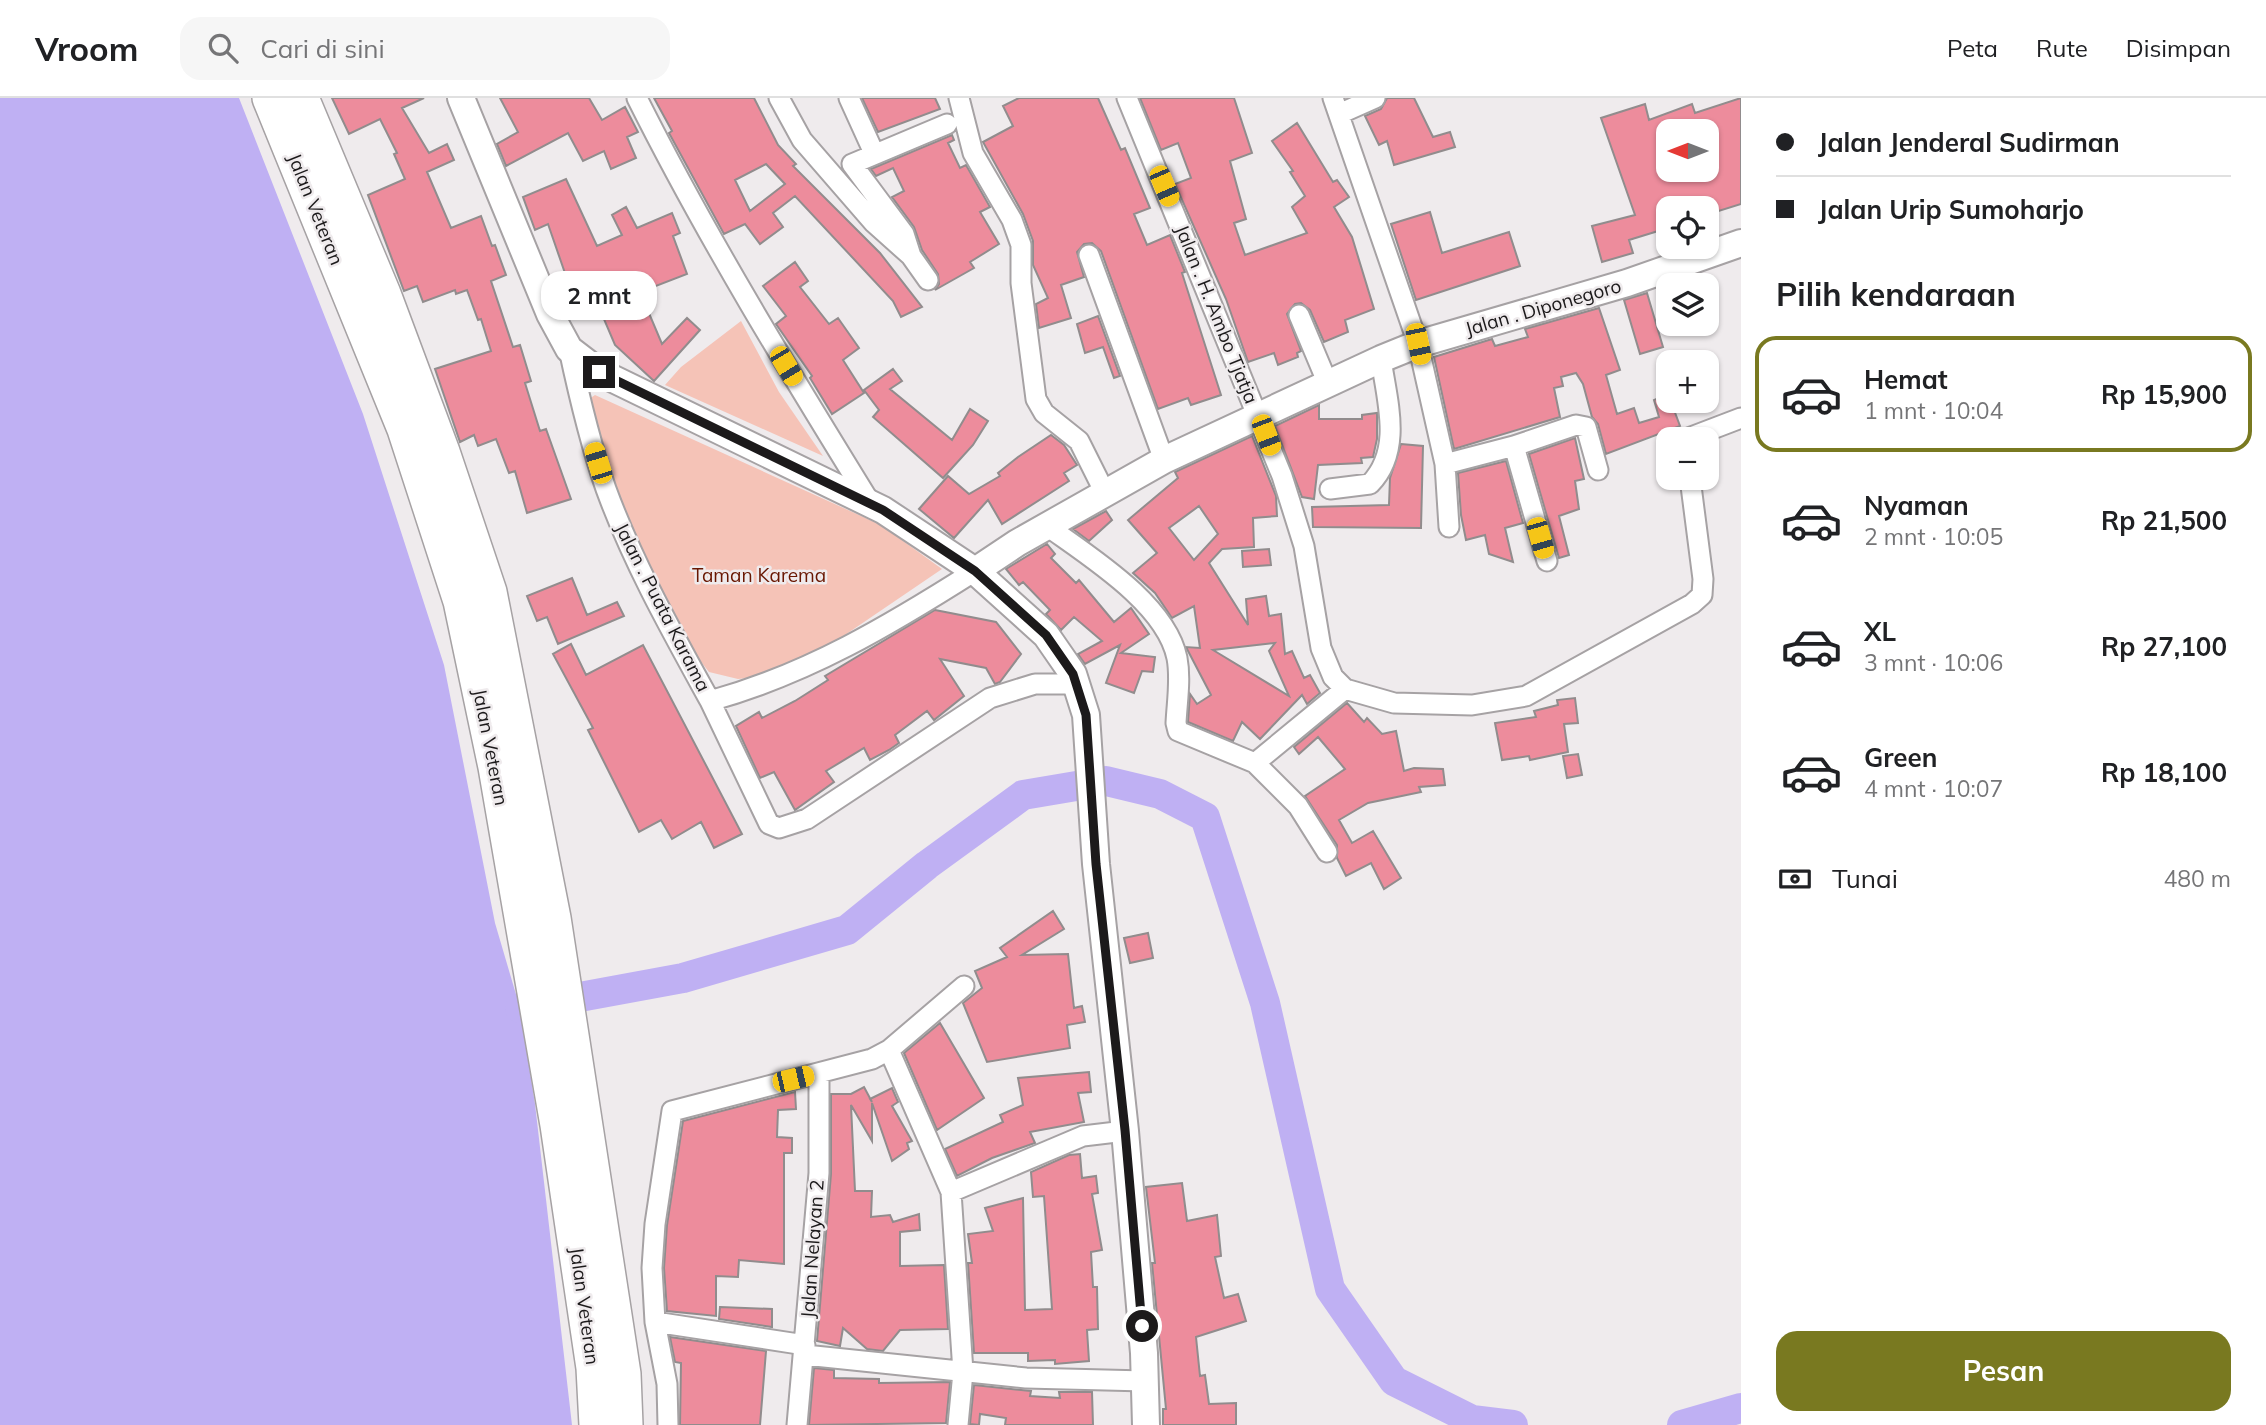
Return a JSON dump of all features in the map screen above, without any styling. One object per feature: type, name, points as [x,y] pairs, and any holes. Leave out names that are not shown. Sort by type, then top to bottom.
[{"type":"highway","name":"Jalan Veteran","points":[[271,98],[405,429],[461,601],[496,767],[538,920]]},
{"type":"highway","name":"Jalan Veteran","points":[[301,98],[383,294],[442,452],[489,592],[570,1122],[623,1374],[625,1425]]},
{"type":"highway","name":"Jalan Veteran","points":[[570,1122],[597,1425]]},
{"type":"main road","points":[[461,98],[550,314],[569,349],[599,372],[871,504],[975,571],[1046,635],[1077,684],[1086,715],[1096,864],[1125,1130],[1145,1381],[1146,1425]]},
{"type":"main road","name":"Jalan . Diponegoro","points":[[975,571],[1047,526],[1164,460],[1381,359],[1418,344],[1627,283],[1741,243]]},
{"type":"street","points":[[637,98],[663,150],[786,366],[871,504]]},
{"type":"street","points":[[779,98],[802,140],[893,243],[911,256]]},
{"type":"street","points":[[849,98],[874,152]]},
{"type":"street","points":[[959,98],[973,153],[1012,220],[1021,245],[1021,283],[1036,399],[1044,413],[1079,441],[1105,493]]},
{"type":"street","name":"Jalan . H. Ambo Tjatja","points":[[1127,98],[1258,414],[1304,546],[1326,663],[1333,677],[1345,689]]},
{"type":"street","points":[[1375,98],[1336,106],[1418,344],[1445,464],[1449,527]]},
{"type":"street","points":[[836,177],[874,152],[947,124]]},
{"type":"street","points":[[852,164],[904,234],[911,256],[928,280]]},
{"type":"street","points":[[1089,255],[1164,460]]},
{"type":"street","points":[[1299,315],[1328,384]]},
{"type":"street","name":"Jalan . Puata Karama","points":[[569,349],[582,413],[610,499],[628,542],[710,701],[775,682],[807,668],[918,608],[975,571]]},
{"type":"street","points":[[1330,489],[1370,484],[1388,460],[1390,417],[1381,359]]},
{"type":"street","points":[[1717,427],[1741,418]]},
{"type":"street","points":[[1445,464],[1583,425],[1590,433],[1598,470]]},
{"type":"street","points":[[1514,446],[1547,561]]},
{"type":"street","points":[[1255,763],[1345,689],[1394,703],[1472,705],[1526,696],[1692,604],[1702,595],[1703,579],[1692,490]]},
{"type":"street","points":[[1047,526],[1108,572],[1161,621],[1178,661],[1178,731],[1255,763],[1298,806],[1326,852]]},
{"type":"street","points":[[710,701],[769,824],[779,828],[807,820],[990,698],[1035,684],[1077,684]]},
{"type":"street","points":[[668,1425],[667,1384],[655,1322],[652,1268],[655,1224],[672,1111],[872,1059],[889,1050],[964,986]]},
{"type":"street","points":[[889,1050],[951,1192],[963,1373],[958,1425]]},
{"type":"street","name":"Jalan Nelayan 2","points":[[797,1425],[819,1173],[819,1073]]},
{"type":"street","points":[[951,1192],[1083,1136],[1125,1130]]},
{"type":"street","points":[[655,1322],[805,1350],[963,1373],[1026,1378],[1145,1381]]},
{"type":"green space","points":[[741,321],[779,392],[823,456],[665,385],[681,367]]},
{"type":"green space","name":"Taman Karema","points":[[595,395],[881,525],[942,569],[817,654],[775,675],[738,679],[709,672],[680,635],[633,539],[586,401]]},
{"type":"shaded area","points":[[0,98],[239,98],[363,414],[444,665],[495,923],[520,1008],[535,1104],[572,1425],[0,1425]]},
{"type":"building","points":[[332,98],[424,98],[402,108],[429,153],[447,144],[454,160],[427,172],[451,228],[481,216],[492,246],[495,245],[506,275],[491,281],[513,347],[520,345],[531,381],[525,383],[540,431],[546,429],[571,499],[527,513],[515,471],[509,473],[496,439],[478,446],[474,435],[460,442],[435,369],[491,351],[481,319],[478,320],[467,290],[456,294],[455,290],[423,302],[417,286],[404,291],[368,195],[405,179],[394,154],[397,153],[380,119],[349,134]]},
{"type":"building","points":[[500,98],[589,98],[602,120],[625,107],[638,132],[627,137],[636,158],[611,169],[604,151],[583,161],[568,133],[506,166],[497,144],[518,132]]},
{"type":"building","points":[[654,98],[754,98],[778,145],[796,164],[793,166],[880,253],[922,307],[901,317],[893,301],[795,196],[773,213],[783,227],[760,244],[745,224],[724,234],[669,133],[672,131]],"holes":[[[766,164],[785,184],[750,211],[735,180]]]},
{"type":"building","points":[[862,98],[935,98],[940,109],[878,132]]},
{"type":"building","points":[[1019,98],[1098,98],[1121,150],[1125,148],[1150,208],[1134,214],[1147,245],[1170,235],[1185,272],[1182,273],[1221,395],[1191,405],[1188,398],[1158,409],[1101,251],[1092,243],[1084,244],[1077,252],[1084,277],[1061,285],[1071,318],[1039,328],[1036,304],[1048,298],[1033,265],[1033,241],[1023,214],[983,142],[1013,126],[1003,106]]},
{"type":"building","points":[[1140,98],[1234,98],[1252,153],[1230,161],[1246,219],[1234,223],[1245,255],[1307,233],[1292,207],[1305,196],[1290,172],[1293,171],[1272,141],[1297,123],[1333,182],[1337,180],[1349,197],[1334,207],[1352,237],[1374,309],[1345,320],[1348,332],[1324,342],[1310,310],[1301,303],[1295,304],[1287,314],[1301,351],[1297,353],[1298,357],[1278,365],[1274,353],[1248,362],[1226,299],[1175,184],[1191,178],[1178,143],[1161,150]]},
{"type":"building","points":[[1387,98],[1414,98],[1433,137],[1450,132],[1455,147],[1394,165],[1387,141],[1379,145],[1365,116],[1381,109]]},
{"type":"building","points":[[1741,98],[1741,204],[1719,211],[1719,196],[1656,196],[1656,232],[1629,240],[1633,253],[1602,262],[1592,226],[1635,215],[1601,118],[1645,104],[1649,120],[1692,104],[1695,113]]},
{"type":"building","points":[[952,135],[954,140],[948,143],[960,168],[966,165],[990,207],[980,212],[999,244],[970,262],[974,268],[935,290],[939,284],[938,274],[922,250],[914,227],[892,197],[904,191],[893,168],[876,176],[871,169]]},
{"type":"building","points":[[566,179],[597,246],[622,235],[612,215],[626,207],[637,228],[672,213],[680,233],[673,236],[687,274],[640,292],[662,344],[687,318],[700,330],[654,381],[615,345],[598,305],[571,314],[560,281],[567,279],[548,224],[535,230],[523,197]]},
{"type":"building","points":[[1430,212],[1442,253],[1509,232],[1520,266],[1416,300],[1391,224]]},
{"type":"building","points":[[795,262],[808,281],[800,287],[829,324],[838,318],[859,348],[843,360],[864,393],[832,414],[810,378],[812,376],[776,324],[786,316],[763,286]]},
{"type":"building","points":[[1647,293],[1656,323],[1656,336],[1660,336],[1663,347],[1640,354],[1624,300]]},
{"type":"building","points":[[1599,308],[1620,370],[1606,375],[1617,414],[1634,408],[1639,423],[1659,417],[1658,413],[1675,413],[1680,426],[1656,427],[1656,435],[1606,454],[1598,424],[1592,417],[1583,384],[1576,373],[1561,377],[1563,386],[1554,388],[1560,417],[1454,449],[1434,357],[1492,339],[1495,346],[1528,337],[1525,329]]},
{"type":"building","points":[[1098,316],[1120,376],[1114,378],[1103,347],[1085,353],[1077,324]]},
{"type":"building","points":[[893,369],[902,381],[890,389],[952,440],[970,409],[988,421],[973,445],[943,478],[873,417],[879,410],[864,390]]},
{"type":"building","points":[[1319,405],[1319,419],[1362,419],[1362,415],[1377,413],[1377,439],[1373,457],[1361,458],[1362,463],[1318,465],[1314,499],[1302,497],[1275,426]]},
{"type":"building","points":[[1051,435],[1064,445],[1077,465],[1064,473],[1069,481],[1002,524],[988,500],[954,538],[919,509],[948,476],[969,494],[1000,476],[998,473]]},
{"type":"building","points":[[1252,436],[1276,496],[1277,516],[1253,518],[1254,547],[1222,549],[1209,563],[1248,625],[1246,599],[1266,596],[1269,616],[1281,614],[1285,654],[1292,651],[1304,678],[1310,675],[1320,693],[1307,704],[1302,695],[1260,739],[1242,722],[1233,741],[1188,722],[1190,694],[1197,704],[1211,695],[1186,647],[1200,648],[1194,606],[1172,618],[1155,593],[1133,573],[1157,553],[1128,520],[1178,478],[1175,472]],"holes":[[[1199,506],[1218,534],[1194,560],[1169,528]],[[1275,643],[1269,651],[1289,696],[1213,650]]]},
{"type":"building","points":[[1575,438],[1584,479],[1575,481],[1579,509],[1559,516],[1569,555],[1559,558],[1529,454]]},
{"type":"building","points":[[1401,444],[1423,446],[1421,528],[1313,527],[1312,507],[1389,505],[1390,478]]},
{"type":"building","points":[[1506,461],[1523,523],[1505,528],[1513,562],[1489,554],[1485,535],[1466,540],[1458,473]]},
{"type":"building","points":[[1106,511],[1112,520],[1089,541],[1073,529]]},
{"type":"building","points":[[1047,544],[1055,554],[1051,558],[1076,583],[1079,580],[1114,622],[1131,608],[1149,634],[1121,653],[1155,657],[1153,672],[1142,671],[1134,693],[1106,683],[1120,645],[1085,664],[1078,654],[1102,641],[1074,617],[1061,630],[1046,614],[1050,610],[1023,582],[1019,585],[1006,569]]},
{"type":"building","points":[[1269,549],[1271,565],[1243,567],[1242,551]]},
{"type":"building","points":[[572,578],[587,615],[617,602],[624,616],[558,644],[547,617],[537,621],[527,596]]},
{"type":"building","points":[[935,610],[996,622],[1021,654],[1000,682],[995,684],[986,668],[940,659],[964,696],[934,720],[927,711],[895,735],[899,743],[889,750],[870,760],[864,748],[826,771],[834,782],[795,810],[774,772],[760,778],[736,726],[759,712],[762,718],[795,701],[828,680],[825,676]]},
{"type":"building","points":[[571,644],[586,675],[643,645],[742,834],[714,848],[701,822],[672,839],[661,820],[639,832],[588,730],[593,728],[553,654]]},
{"type":"building","points":[[1575,698],[1578,723],[1564,724],[1568,752],[1530,760],[1529,756],[1502,760],[1495,723],[1536,717],[1534,711],[1558,705],[1557,700]]},
{"type":"building","points":[[1347,703],[1364,722],[1367,718],[1382,734],[1396,731],[1404,771],[1414,768],[1443,769],[1445,785],[1419,787],[1421,792],[1368,803],[1339,820],[1352,843],[1373,831],[1401,878],[1384,889],[1371,863],[1346,876],[1337,858],[1337,845],[1305,796],[1345,769],[1318,737],[1299,754],[1294,747]]},
{"type":"building","points":[[1578,754],[1582,775],[1567,778],[1563,756]]},
{"type":"building","points":[[1053,911],[1064,929],[1022,955],[1068,954],[1074,1008],[1082,1006],[1085,1022],[1067,1025],[1070,1048],[987,1062],[963,1003],[982,988],[975,971],[1007,957],[1000,948]]},
{"type":"building","points":[[1148,933],[1153,958],[1130,963],[1124,938]]},
{"type":"building","points":[[940,1023],[984,1098],[937,1130],[904,1053]]},
{"type":"building","points":[[1089,1072],[1091,1092],[1078,1093],[1084,1122],[1030,1132],[1035,1143],[992,1158],[957,1176],[945,1149],[1003,1122],[1000,1115],[1023,1105],[1018,1078]]},
{"type":"building","points":[[864,1087],[870,1099],[892,1088],[898,1102],[892,1106],[912,1141],[907,1143],[909,1149],[892,1161],[872,1103],[872,1141],[851,1105],[855,1191],[872,1191],[871,1217],[890,1215],[893,1222],[919,1214],[920,1230],[900,1232],[900,1266],[944,1265],[948,1329],[900,1330],[883,1351],[867,1349],[843,1328],[840,1346],[817,1341],[831,1174],[831,1094],[851,1094]]},
{"type":"building","points":[[795,1092],[796,1109],[778,1110],[777,1137],[792,1138],[792,1153],[784,1153],[784,1264],[739,1260],[738,1277],[716,1276],[716,1316],[667,1311],[664,1268],[667,1225],[683,1121]]},
{"type":"building","points":[[1080,1154],[1082,1178],[1096,1176],[1098,1193],[1092,1194],[1102,1250],[1091,1252],[1093,1287],[1097,1287],[1098,1329],[1087,1330],[1089,1361],[1055,1364],[1055,1360],[1028,1361],[1028,1353],[974,1353],[968,1263],[972,1263],[968,1234],[993,1231],[985,1208],[1023,1198],[1025,1310],[1052,1309],[1044,1196],[1033,1197],[1031,1172],[1069,1155]]},
{"type":"building","points":[[1182,1183],[1187,1221],[1217,1215],[1221,1256],[1215,1257],[1224,1298],[1238,1294],[1246,1321],[1196,1337],[1200,1376],[1205,1375],[1209,1404],[1236,1403],[1236,1425],[1163,1425],[1163,1409],[1166,1409],[1152,1263],[1155,1263],[1146,1187]]},
{"type":"building","points":[[720,1307],[772,1309],[772,1327],[719,1319]]},
{"type":"building","points":[[670,1337],[766,1351],[760,1425],[680,1425],[681,1363],[675,1362]]},
{"type":"building","points":[[814,1368],[834,1370],[834,1378],[879,1379],[879,1383],[950,1382],[946,1423],[809,1425]]},
{"type":"building","points":[[974,1385],[1031,1391],[1030,1396],[1060,1398],[1059,1392],[1092,1392],[1093,1425],[1005,1425],[1006,1418],[980,1414],[979,1425],[970,1424]]},
{"type":"waterway","points":[[520,1008],[683,978],[847,930],[927,865],[1023,795],[1106,781],[1160,794],[1205,817],[1265,1003],[1330,1289],[1394,1381],[1472,1420],[1513,1425]]},
{"type":"waterway","points":[[1682,1425],[1741,1408]]},
{"type":"route","points":[[599,372],[883,510],[975,571],[1046,635],[1073,674],[1086,715],[1096,864],[1125,1130],[1142,1326]]}]
